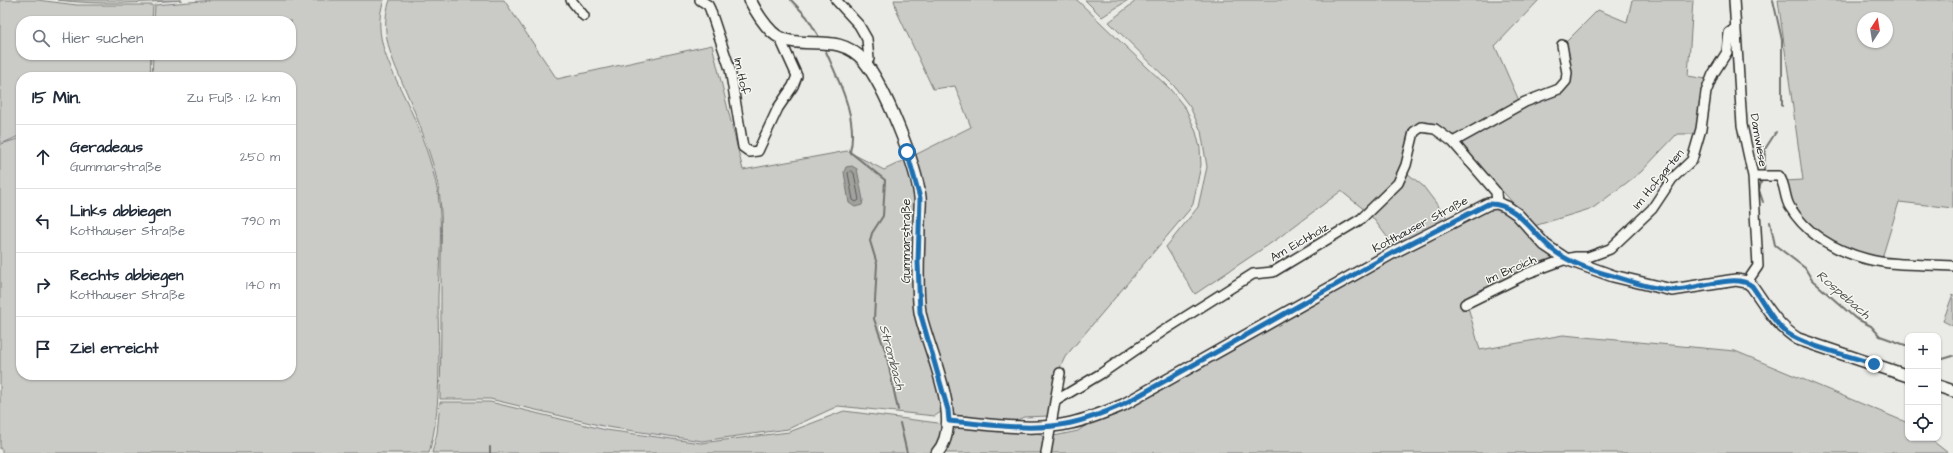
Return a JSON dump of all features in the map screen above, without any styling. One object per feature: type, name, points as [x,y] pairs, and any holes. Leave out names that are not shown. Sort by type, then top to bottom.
[{"type":"street","points":[[572,0],[584,16]]},
{"type":"street","name":"Im Hof","points":[[700,0],[708,5],[710,9],[730,69],[743,147],[750,152],[758,151],[778,108],[793,86],[797,76],[782,43],[782,38]]},
{"type":"street","points":[[750,0],[772,32],[782,38]]},
{"type":"street","points":[[836,0],[859,25],[867,39],[869,59],[865,62]]},
{"type":"street","name":"Damwiese","points":[[1734,0],[1742,125],[1753,176],[1758,266],[1747,282]]},
{"type":"street","name":"Im Hofgarten","points":[[1566,259],[1576,256],[1588,257],[1610,249],[1652,209],[1672,179],[1692,160],[1701,129],[1706,92],[1714,74],[1727,52],[1729,33],[1736,28]]},
{"type":"street","name":"Gummarstraße","points":[[782,38],[796,41],[843,45],[855,51],[865,62],[881,89],[898,128],[917,184],[920,198],[918,262],[920,312],[948,410],[949,421]]},
{"type":"street","points":[[1453,142],[1526,102],[1559,89],[1566,81],[1567,73],[1562,45]]},
{"type":"street","name":"Am Eichholz","points":[[1057,400],[1102,374],[1163,331],[1253,274],[1273,272],[1362,219],[1398,183],[1406,165],[1414,132],[1421,127],[1435,129],[1453,142],[1496,192],[1497,203]]},
{"type":"street","points":[[1753,176],[1779,176],[1782,180],[1789,206],[1804,225],[1822,241],[1867,259],[1953,266]]},
{"type":"street","points":[[1497,203],[1507,207],[1516,214],[1545,245],[1566,259],[1613,276],[1672,290],[1736,280],[1747,282],[1752,286],[1778,324],[1798,339],[1905,375]]},
{"type":"street","name":"Kotthauser Straße","points":[[949,421],[1050,427],[1070,424],[1094,417],[1122,405],[1403,247],[1480,206],[1497,203]]},
{"type":"street","name":"Im Broich","points":[[1465,304],[1528,273],[1566,259]]},
{"type":"street","points":[[1046,453],[1050,427],[1057,400],[1060,374]]},
{"type":"street","points":[[1941,387],[1953,391]]},
{"type":"street","points":[[937,453],[947,434],[949,421]]},
{"type":"shaded area","points":[[0,0],[37,0],[77,5],[153,5],[152,16],[16,16],[16,60],[151,60],[150,72],[16,72],[16,137],[1,144],[16,140],[16,380],[296,380],[296,72],[152,72],[153,60],[296,60],[296,16],[154,16],[155,5],[212,0],[384,0],[380,26],[384,52],[416,122],[433,170],[438,194],[440,233],[438,297],[439,375],[436,415],[429,453],[2,453],[2,449],[0,449]]},
{"type":"shaded area","points":[[57,0],[182,0],[88,3]]},
{"type":"shaded area","points":[[390,0],[504,0],[557,79],[712,45],[743,170],[847,151],[884,170],[905,160],[915,193],[913,260],[942,411],[935,416],[838,406],[788,429],[702,441],[607,427],[490,399],[440,399],[440,196],[427,144],[390,50],[386,26]]},
{"type":"shaded area","points":[[894,0],[1077,0],[1170,89],[1186,109],[1196,132],[1200,148],[1201,165],[1193,204],[1065,357],[1058,372],[1049,416],[1024,417],[1015,421],[959,418],[952,410],[924,311],[911,157],[971,127],[955,86],[933,89],[898,14]]},
{"type":"shaded area","points":[[1085,0],[1128,0],[1102,17]]},
{"type":"shaded area","points":[[1137,0],[1539,0],[1495,46],[1520,103],[1459,136],[1449,133],[1439,125],[1428,123],[1419,124],[1397,181],[1366,211],[1341,191],[1277,239],[1195,294],[1166,247],[1198,207],[1207,167],[1201,131],[1190,107],[1174,86],[1109,22]]},
{"type":"shaded area","points":[[1632,0],[1693,0],[1688,76],[1706,79],[1695,134],[1677,134],[1641,172],[1593,208],[1534,226],[1465,150],[1461,142],[1567,82],[1563,45],[1598,10],[1627,22]]},
{"type":"shaded area","points":[[1778,0],[1953,0],[1953,208],[1899,202],[1882,258],[1869,255],[1824,238],[1807,223],[1792,205],[1785,181],[1803,180]]},
{"type":"shaded area","points":[[1407,173],[1423,186],[1448,219],[1394,246],[1369,213]]},
{"type":"shaded area","points":[[1484,208],[1503,209],[1516,219],[1553,254],[1554,259],[1527,270],[1460,303],[1462,310],[1468,307],[1480,350],[1563,335],[1735,351],[1905,422],[1905,441],[1933,441],[1948,453],[1051,453],[1054,436],[1078,431],[1090,422]]},
{"type":"shaded area","points":[[1953,294],[1953,326],[1943,321]]},
{"type":"shaded area","points":[[440,402],[490,402],[606,430],[701,443],[789,432],[844,411],[938,423],[944,429],[938,447],[931,453],[432,453],[437,433]]},
{"type":"shaded area","points":[[960,426],[1036,431],[1046,439],[1044,453],[941,453],[950,434]]},
{"type":"water","points":[[852,166],[857,169],[863,200],[862,205],[855,207],[849,203],[844,172],[846,167]]},
{"type":"waterway","name":"Strombach","points":[[791,0],[807,17],[819,37]]},
{"type":"waterway","name":"Rospebach","points":[[1773,0],[1782,40],[1782,106]]},
{"type":"waterway","name":"Strombach","points":[[824,47],[840,85],[849,112],[852,125],[850,152],[885,180],[883,216],[872,233],[870,241],[877,264],[874,319],[886,353],[898,410]]},
{"type":"waterway","name":"Rospebach","points":[[1764,171],[1765,149],[1776,132]]},
{"type":"waterway","name":"Rospebach","points":[[1762,179],[1759,190],[1763,202]]},
{"type":"waterway","name":"Rospebach","points":[[1770,222],[1775,245],[1805,268],[1812,280],[1855,318],[1871,326],[1880,336],[1905,345]]},
{"type":"waterway","name":"Rospebach","points":[[1941,358],[1953,356]]},
{"type":"waterway","name":"Strombach","points":[[900,423],[907,453]]},
{"type":"waterway","points":[[490,447],[490,453]]},
{"type":"route","points":[[907,152],[920,198],[918,262],[920,312],[948,410],[949,421],[1050,427],[1070,424],[1094,417],[1122,405],[1396,251],[1480,206],[1497,203],[1507,207],[1516,214],[1545,245],[1558,254],[1588,268],[1613,276],[1672,290],[1736,280],[1747,282],[1752,286],[1778,324],[1787,332],[1802,341],[1874,364]]}]
